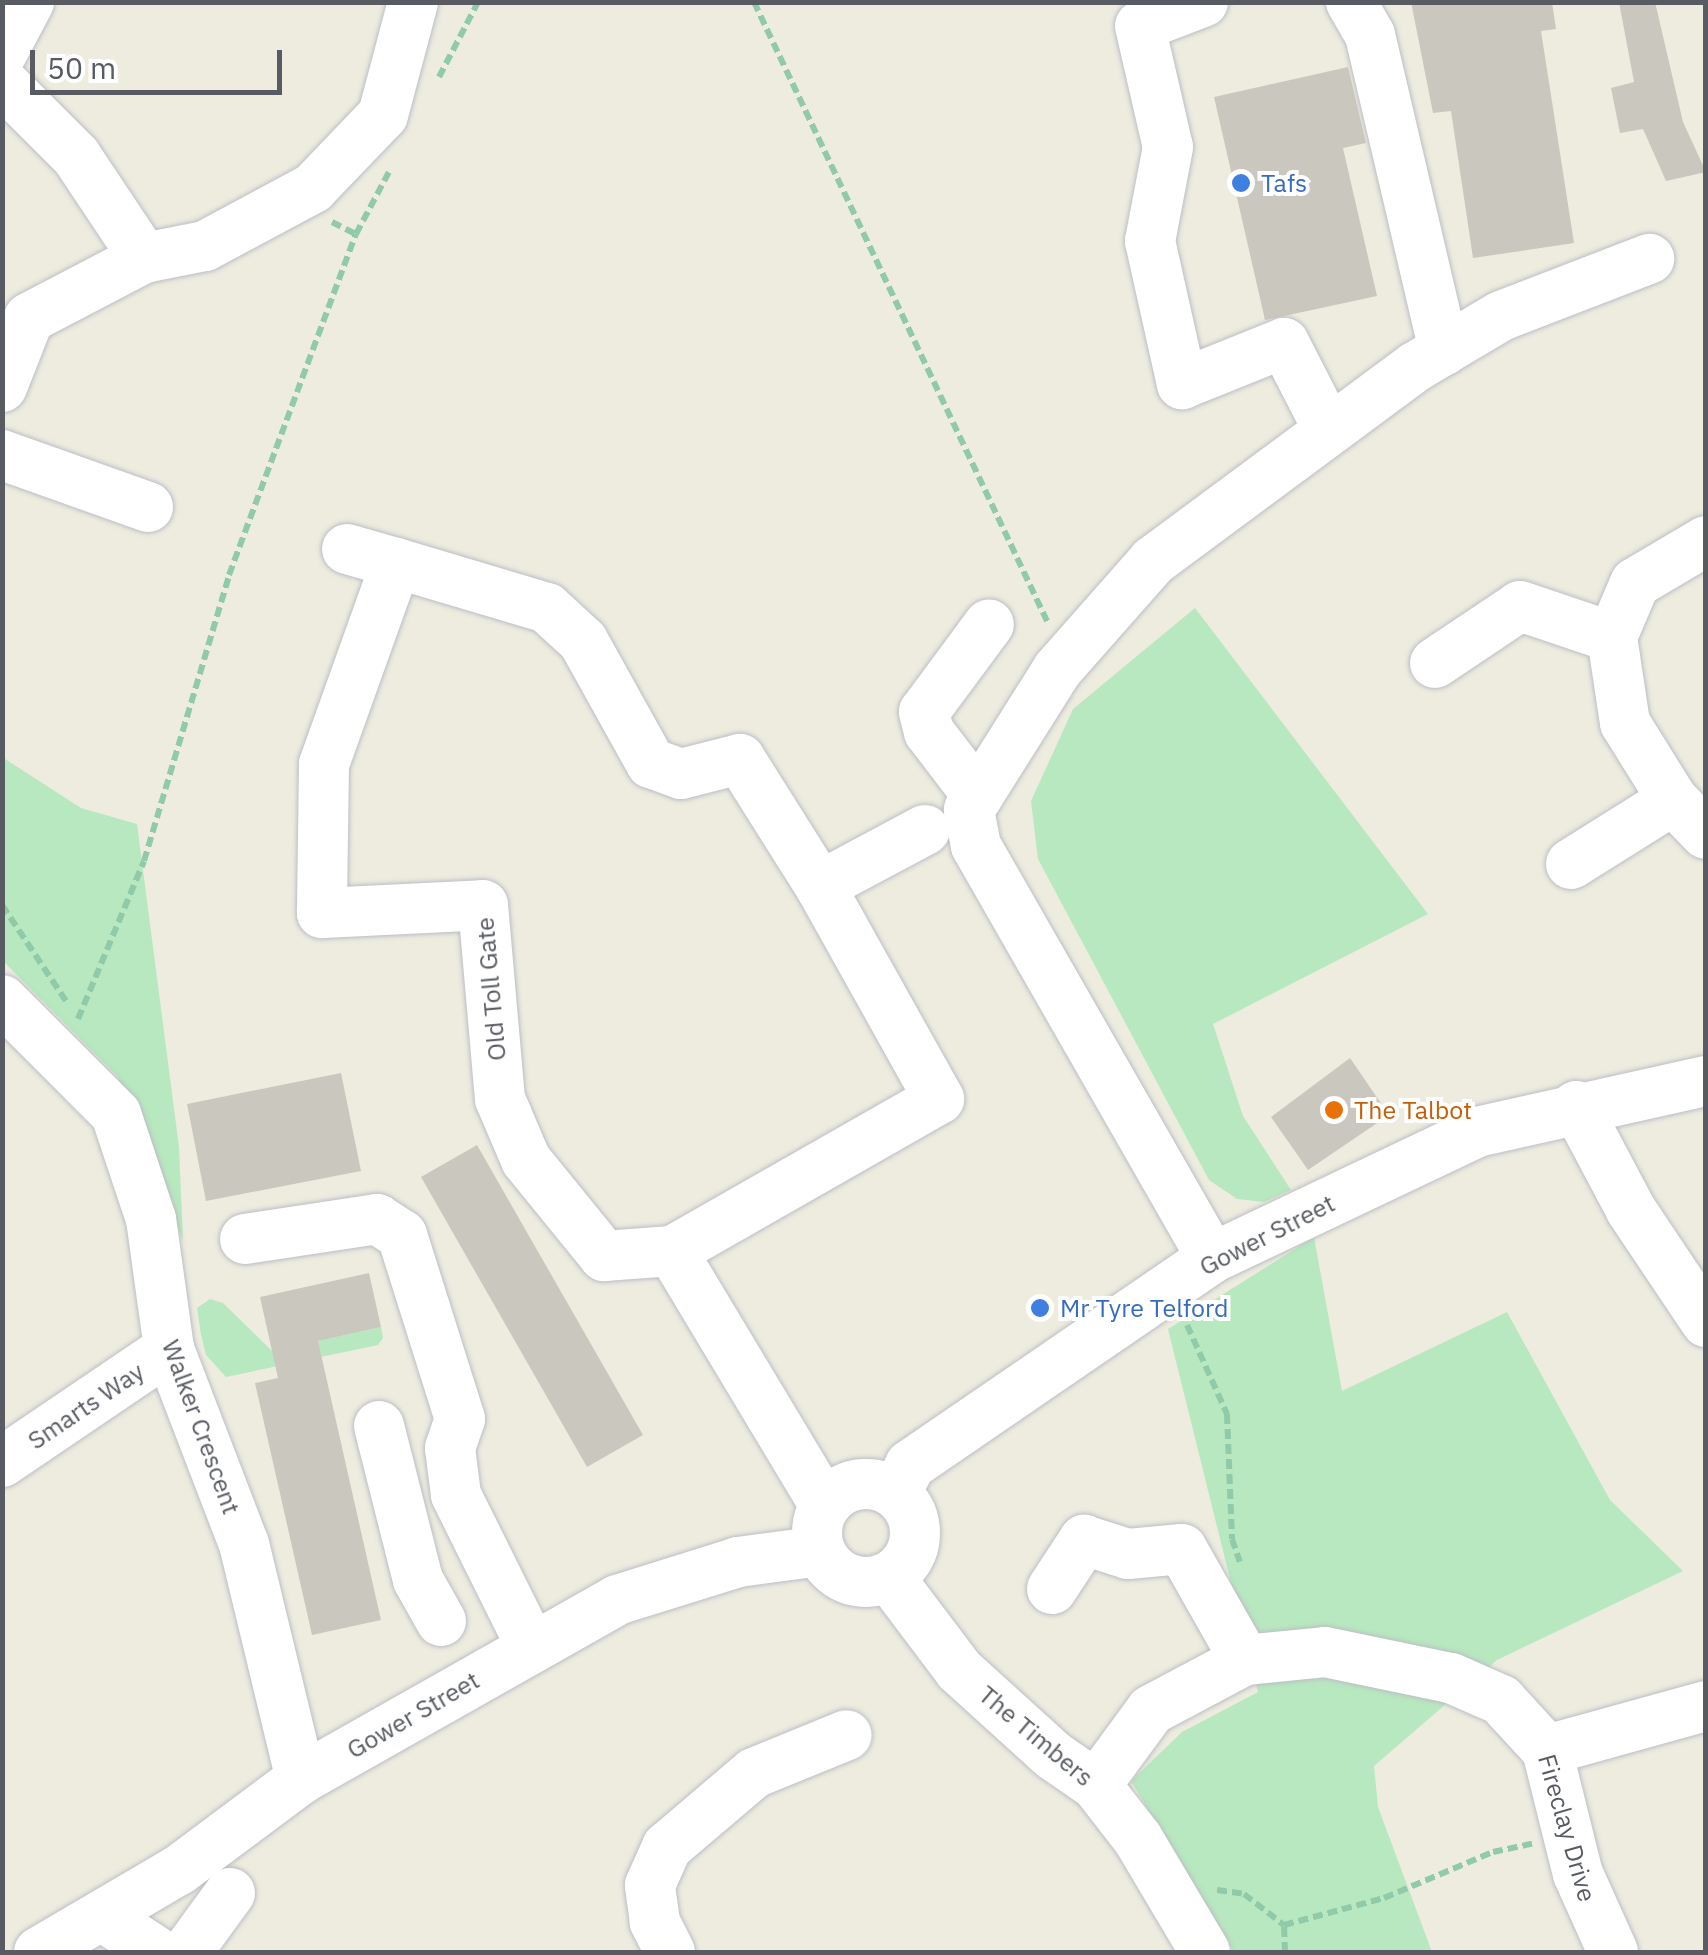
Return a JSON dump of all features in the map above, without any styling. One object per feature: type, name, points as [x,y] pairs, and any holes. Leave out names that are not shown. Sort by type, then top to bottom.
[{"type":"street","points":[[2,52],[29,2]]},
{"type":"street","points":[[2,387],[29,318],[144,258],[205,246],[312,188],[384,115],[413,2]]},
{"type":"street","points":[[1202,2],[1140,26],[1168,147],[1150,240],[1182,384],[1284,343],[1327,427]]},
{"type":"street","points":[[1351,2],[1370,36],[1444,350]]},
{"type":"street","points":[[2,82],[76,156],[144,258]]},
{"type":"street","points":[[1212,1258],[976,846],[969,810],[1066,659],[1152,561],[1327,427],[1444,350],[1501,316],[1649,260]]},
{"type":"street","points":[[2,455],[148,508]]},
{"type":"street","points":[[1571,864],[1689,817],[1625,723],[1612,637],[1635,584],[1706,541]]},
{"type":"street","name":"Old Toll Gate","points":[[347,549],[547,608],[583,641],[651,763],[681,774],[740,759],[820,886],[938,1099],[672,1250],[604,1256],[526,1160],[500,1099],[484,905],[322,914],[324,764],[396,564]]},
{"type":"street","points":[[1435,663],[1520,606],[1612,637]]},
{"type":"street","points":[[978,796],[929,732],[924,712],[989,624]]},
{"type":"street","points":[[820,886],[924,830]]},
{"type":"street","name":"Walker Crescent","points":[[35,1030],[116,1114],[151,1219],[169,1349],[244,1544],[302,1779]]},
{"type":"street","name":"Gower Street","points":[[40,1952],[179,1870],[302,1779],[617,1600],[738,1562],[823,1528],[842,1490],[863,1484],[896,1493],[910,1466],[1212,1258],[1478,1132],[1576,1106],[1706,1080]]},
{"type":"street","points":[[1576,1106],[1630,1210],[1706,1322]]},
{"type":"street","points":[[245,1239],[377,1219],[402,1235],[460,1418],[450,1448],[456,1495],[532,1648]]},
{"type":"street","points":[[672,1250],[823,1528],[844,1577],[872,1582],[889,1577],[905,1564],[916,1527],[896,1493]]},
{"type":"street","name":"Smarts Way","points":[[2,1462],[169,1349]]},
{"type":"street","points":[[379,1426],[430,1600],[484,1555]]},
{"type":"street","points":[[1052,1590],[1084,1540],[1128,1554],[1182,1549],[1245,1660]]},
{"type":"street","name":"The Timbers","points":[[889,1577],[958,1670],[1054,1756],[1096,1785],[1174,1900],[1204,1952]]},
{"type":"street","name":"Fireclay Drive","points":[[1096,1785],[1151,1710],[1245,1660],[1325,1652],[1452,1678],[1501,1700],[1547,1750],[1572,1835],[1578,1874],[1613,1952]]},
{"type":"street","points":[[1547,1750],[1706,1706]]},
{"type":"street","points":[[662,1937],[650,1885],[667,1847],[754,1773],[847,1734]]},
{"type":"street","points":[[187,1952],[230,1894]]},
{"type":"street","points":[[102,1916],[156,1952]]},
{"type":"path","points":[[754,2],[1066,659]]},
{"type":"path","points":[[35,1030],[144,860],[229,576],[356,234]]},
{"type":"path","points":[[2,905],[35,1030]]},
{"type":"path","points":[[1168,1288],[1227,1414],[1232,1539],[1245,1574]]},
{"type":"path","points":[[1284,1926],[1384,1898],[1493,1852],[1572,1835]]},
{"type":"path","points":[[1174,1900],[1201,1890],[1244,1894],[1284,1926]]},
{"type":"path","points":[[1284,1926],[1284,1952]]},
{"type":"green space","points":[[1195,608],[1428,914],[1213,1024],[1243,1116],[1291,1190],[1264,1202],[1237,1199],[1209,1180],[1038,859],[1031,801],[1073,709]]},
{"type":"green space","points":[[2,757],[81,808],[137,824],[179,1147],[183,1241],[118,1077],[3,961]]},
{"type":"green space","points":[[1314,1237],[1342,1391],[1507,1312],[1610,1500],[1683,1571],[1497,1660],[1374,1766],[1378,1807],[1432,1952],[1234,1952],[1131,1781],[1182,1732],[1258,1692],[1168,1329]]},
{"type":"green space","points":[[210,1299],[223,1303],[272,1351],[381,1327],[383,1338],[378,1345],[226,1377],[206,1355],[201,1335],[197,1308]]},
{"type":"building","points":[[1411,2],[1552,2],[1556,29],[1541,31],[1574,243],[1473,258],[1451,111],[1433,113]]},
{"type":"building","points":[[1619,2],[1655,2],[1683,122],[1706,172],[1666,181],[1643,129],[1620,133],[1611,88],[1634,82]]},
{"type":"building","points":[[1348,67],[1366,143],[1343,148],[1377,296],[1265,320],[1214,97]]},
{"type":"building","name":"The Talbot","points":[[1350,1058],[1389,1115],[1308,1170],[1271,1117]]},
{"type":"building","points":[[341,1073],[361,1171],[206,1201],[187,1104]]},
{"type":"building","points":[[477,1145],[643,1435],[587,1467],[421,1177]]},
{"type":"building","points":[[369,1273],[381,1327],[318,1341],[381,1620],[312,1635],[255,1383],[278,1378],[260,1297]]},
{"type":"place","name":"Tafs","points":[[1241,183]]},
{"type":"place","name":"The Talbot","points":[[1334,1110]]},
{"type":"place","name":"Mr Tyre Telford","points":[[1040,1308]]}]
